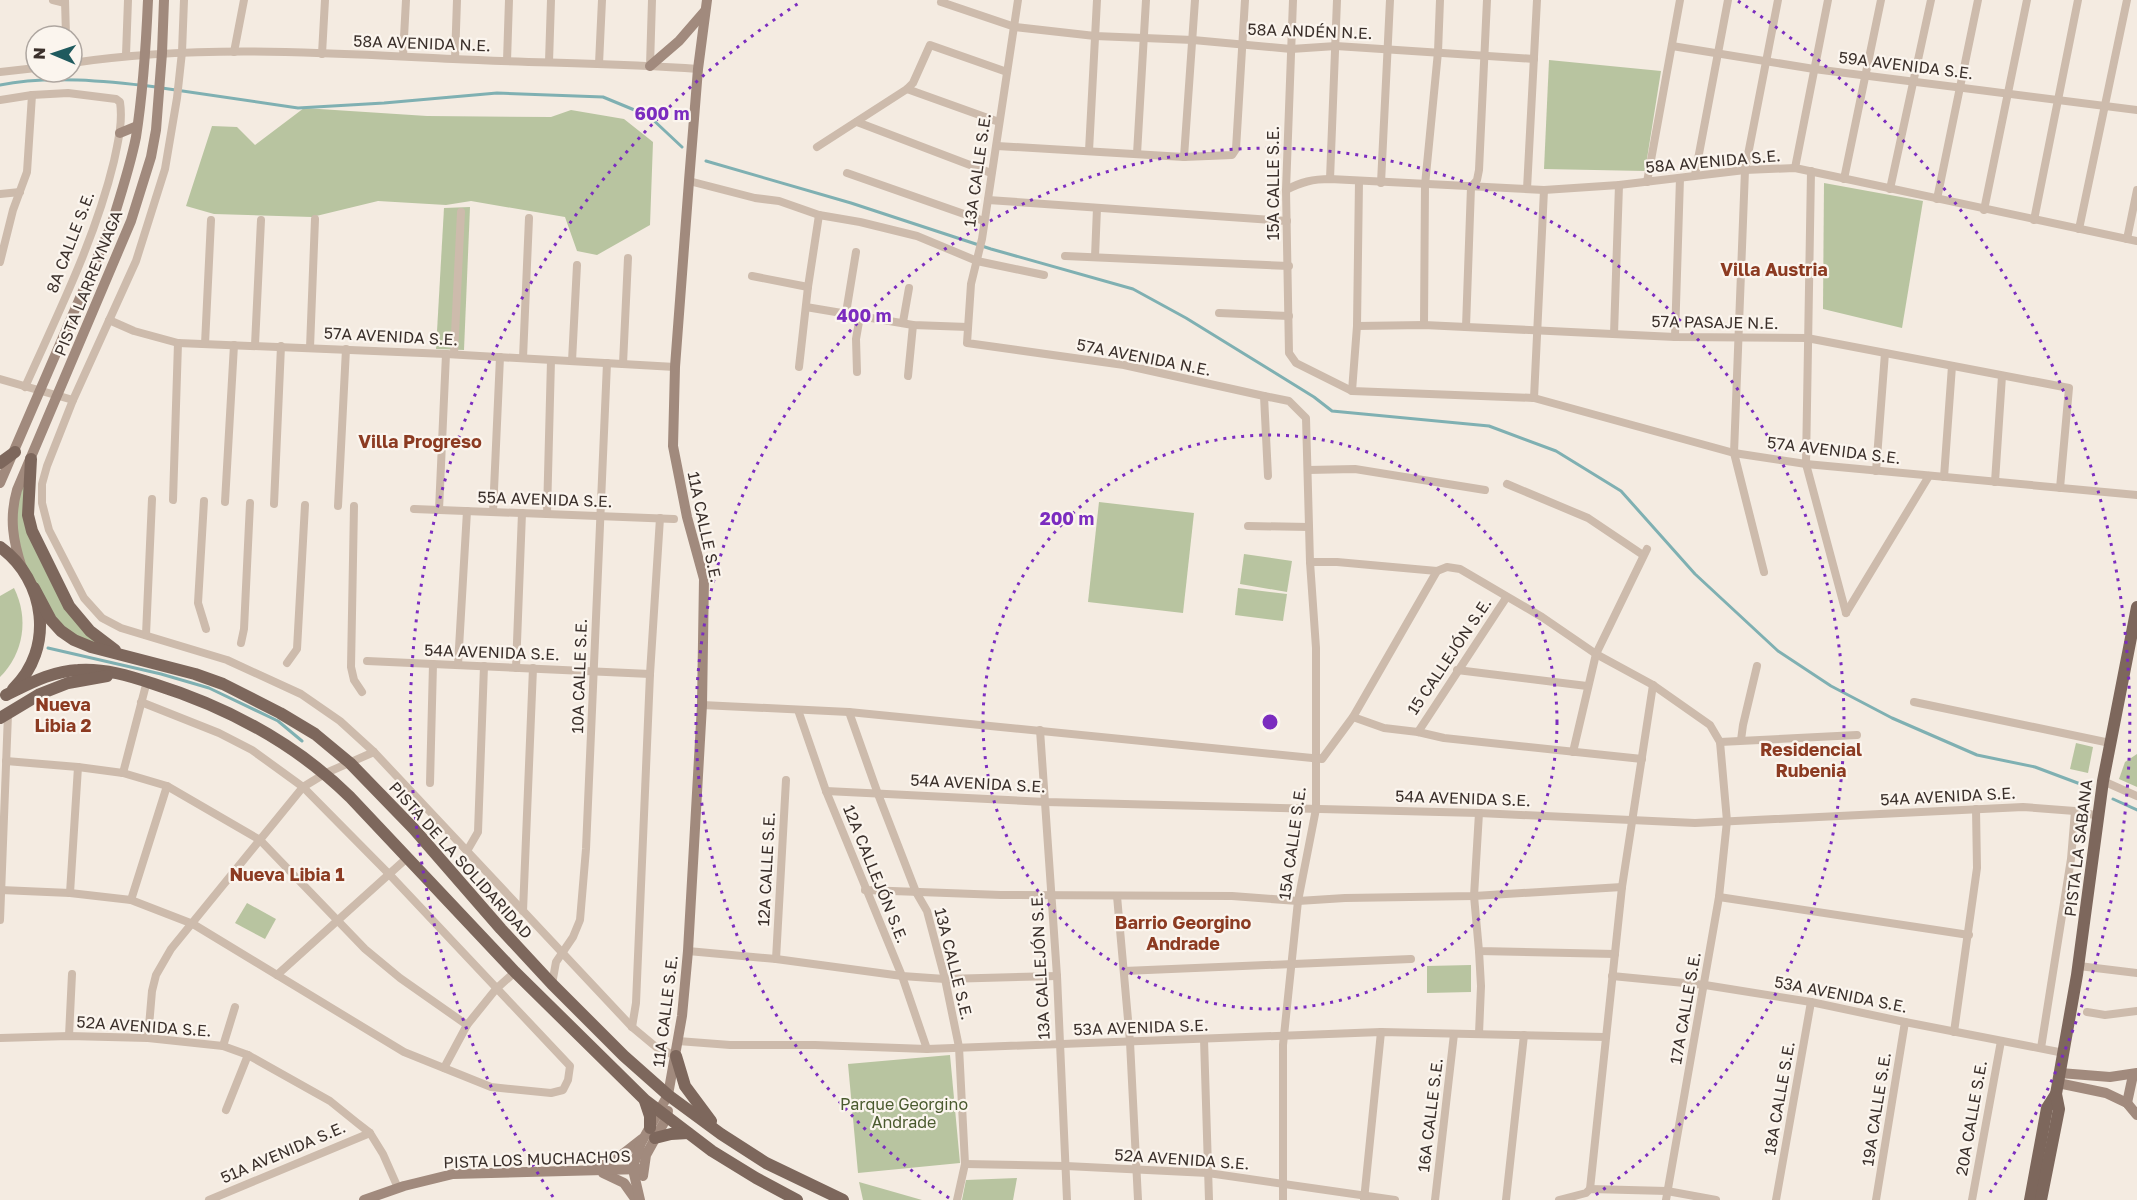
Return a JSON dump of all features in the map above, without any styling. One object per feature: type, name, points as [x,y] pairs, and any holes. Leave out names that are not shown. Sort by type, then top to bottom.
[{"type":"main road","points":[[0,463],[15,452]]},
{"type":"main road","points":[[31,459],[28,515],[32,531],[49,569],[69,606],[84,625],[101,641],[123,656]]},
{"type":"main road","name":"PISTA DE LA SOLIDARIDAD","points":[[0,547],[22,568],[49,617],[65,634],[86,645],[195,674],[223,684],[271,708],[315,734],[350,763],[414,829],[552,984],[624,1056],[668,1095],[721,1134],[766,1162],[843,1200]]},
{"type":"main road","points":[[3,697],[23,678],[39,642],[40,616],[34,588]]},
{"type":"main road","name":"PISTA LA SABANA","points":[[2042,1200],[2058,1109],[2058,1084],[2079,966],[2103,781],[2137,607]]},
{"type":"main road","points":[[3,697],[41,678],[63,672],[87,670],[120,674],[187,694],[244,720],[289,746],[326,773],[462,914],[514,972],[645,1100],[712,1151],[797,1200]]},
{"type":"main road","points":[[4,716],[40,694],[68,683],[120,674]]},
{"type":"main road","points":[[676,1056],[685,1086],[721,1134]]},
{"type":"main road","name":"PISTA LA SABANA","points":[[2030,1200],[2047,1108],[2058,1084]]},
{"type":"main road","points":[[645,1100],[650,1116],[650,1134],[688,1133]]},
{"type":"street","points":[[53,0],[65,1],[66,24]]},
{"type":"street","points":[[126,56],[128,0]]},
{"type":"street","name":"PISTA LARREYNAGA","points":[[0,483],[111,226],[123,189],[137,126],[144,76],[148,0]]},
{"type":"street","name":"PISTA LARREYNAGA","points":[[22,568],[13,536],[12,507],[19,483],[131,221],[151,157],[156,130],[164,0]]},
{"type":"street","points":[[184,0],[177,99],[165,168],[136,261],[47,466],[42,484],[42,503],[49,530],[84,598],[102,618],[121,628],[227,660],[301,694],[340,721],[374,752],[523,910],[561,954],[632,1027],[656,1047],[676,1056]]},
{"type":"street","points":[[234,52],[244,0]]},
{"type":"street","points":[[322,54],[325,0]]},
{"type":"street","points":[[403,56],[406,0]]},
{"type":"street","points":[[455,59],[457,0]]},
{"type":"street","points":[[507,61],[509,0]]},
{"type":"street","points":[[549,62],[551,0]]},
{"type":"street","points":[[599,64],[602,0]]},
{"type":"street","points":[[650,66],[652,0]]},
{"type":"street","name":"13A CALLE S.E.","points":[[969,345],[967,340],[970,284],[982,239],[1018,0]]},
{"type":"street","points":[[1089,152],[1097,0]]},
{"type":"street","points":[[1137,154],[1146,0]]},
{"type":"street","points":[[1184,157],[1195,0]]},
{"type":"street","points":[[997,146],[1184,157],[1232,155],[1236,149],[1245,0]]},
{"type":"street","name":"15A CALLE S.E.","points":[[1293,0],[1286,190],[1289,353],[1296,363],[1352,391]]},
{"type":"street","points":[[1330,179],[1337,0]]},
{"type":"street","points":[[1381,183],[1390,0]]},
{"type":"street","points":[[1424,325],[1425,185],[1438,52],[1440,0]]},
{"type":"street","points":[[1466,327],[1471,187],[1477,180],[1479,170],[1487,0]]},
{"type":"street","points":[[1527,189],[1538,0]]},
{"type":"street","points":[[1647,182],[1680,0]]},
{"type":"street","points":[[1695,175],[1728,0]]},
{"type":"street","points":[[1764,573],[1734,453],[1745,170],[1779,0]]},
{"type":"street","points":[[1795,168],[1828,0]]},
{"type":"street","points":[[1844,179],[1881,0]]},
{"type":"street","points":[[1890,189],[1931,0]]},
{"type":"street","points":[[1937,199],[1978,0]]},
{"type":"street","points":[[1984,210],[2027,0]]},
{"type":"street","points":[[2034,220],[2078,0]]},
{"type":"street","points":[[2079,229],[2127,0]]},
{"type":"street","name":"58A ANDÉN N.E.","points":[[941,2],[1015,27],[1095,36],[1193,40],[1291,49],[1336,46],[1534,58]]},
{"type":"street","points":[[650,66],[679,41],[706,5]]},
{"type":"street","name":"11A CALLE S.E.","points":[[638,1170],[646,1155],[650,1134],[663,1114],[668,1095],[676,1056],[688,951],[702,705],[704,579],[687,517],[673,446],[675,367],[688,181],[706,5]]},
{"type":"street","points":[[817,147],[907,89],[913,83],[930,45],[1007,72]]},
{"type":"street","name":"59A AVENIDA S.E.","points":[[1671,46],[1814,69],[2137,110]]},
{"type":"street","name":"58A AVENIDA N.E.","points":[[146,54],[234,52],[403,56],[698,69]]},
{"type":"street","points":[[84,61],[146,54]]},
{"type":"street","points":[[0,72],[24,69]]},
{"type":"street","points":[[907,89],[999,122]]},
{"type":"street","name":"8A CALLE S.E.","points":[[25,387],[93,230],[120,133],[120,102],[116,99],[68,93],[32,94]]},
{"type":"street","points":[[0,100],[32,94],[27,172],[0,262]]},
{"type":"street","points":[[857,122],[991,172]]},
{"type":"street","points":[[120,133],[137,126]]},
{"type":"street","name":"58A AVENIDA S.E.","points":[[1286,190],[1302,182],[1315,179],[1544,190],[1619,185],[1745,170],[1795,168],[2137,241]]},
{"type":"street","points":[[1811,171],[1806,464],[1846,613],[1929,476]]},
{"type":"street","points":[[847,173],[984,221]]},
{"type":"street","points":[[1675,337],[1680,178]]},
{"type":"street","points":[[688,181],[755,198],[779,201],[819,215],[860,222],[917,237],[977,261],[1044,275]]},
{"type":"street","points":[[1359,181],[1356,326],[1352,391],[1534,398],[1544,190]]},
{"type":"street","points":[[1614,334],[1619,185]]},
{"type":"street","points":[[2127,238],[2137,190]]},
{"type":"street","points":[[0,194],[20,192]]},
{"type":"street","points":[[988,200],[1287,221]]},
{"type":"street","points":[[1095,257],[1097,208]]},
{"type":"street","points":[[439,510],[461,212]]},
{"type":"street","points":[[799,366],[819,215]]},
{"type":"street","points":[[523,358],[529,218]]},
{"type":"street","points":[[310,348],[315,219]]},
{"type":"street","points":[[205,344],[210,220]]},
{"type":"street","points":[[255,345],[261,220]]},
{"type":"street","points":[[846,313],[856,252]]},
{"type":"street","points":[[1065,256],[1289,266]]},
{"type":"street","points":[[623,364],[628,258]]},
{"type":"street","points":[[572,361],[577,265]]},
{"type":"street","points":[[752,276],[808,287]]},
{"type":"street","points":[[903,322],[909,288]]},
{"type":"street","points":[[806,307],[913,325],[968,327]]},
{"type":"street","points":[[1219,313],[1289,316]]},
{"type":"street","points":[[857,372],[856,339],[860,315]]},
{"type":"street","name":"57A AVENIDA S.E.","points":[[109,320],[134,331],[178,343],[450,354],[675,367]]},
{"type":"street","points":[[908,376],[913,325]]},
{"type":"street","name":"57A PASAJE N.E.","points":[[1356,326],[1424,325],[1675,337],[1807,338],[2069,388],[2060,488]]},
{"type":"street","points":[[173,500],[178,343]]},
{"type":"street","points":[[225,502],[234,345]]},
{"type":"street","name":"57A AVENIDA N.E.","points":[[969,345],[1124,365],[1289,401],[1306,418]]},
{"type":"street","points":[[274,504],[281,346]]},
{"type":"street","points":[[338,506],[346,349]]},
{"type":"street","points":[[1876,471],[1885,353]]},
{"type":"street","points":[[494,512],[500,357]]},
{"type":"street","points":[[547,514],[551,360]]},
{"type":"street","name":"10A CALLE S.E.","points":[[552,984],[553,969],[573,938],[580,920],[586,849],[607,363]]},
{"type":"street","points":[[1944,477],[1952,366]]},
{"type":"street","points":[[1995,482],[2002,376]]},
{"type":"street","points":[[0,379],[74,400]]},
{"type":"street","points":[[1264,396],[1268,476]]},
{"type":"street","name":"57A AVENIDA S.E.","points":[[1534,398],[1734,453],[1806,464],[2137,495]]},
{"type":"street","name":"15A CALLE S.E.","points":[[1283,1200],[1284,1036],[1298,901],[1316,809],[1316,648],[1310,562],[1306,418]]},
{"type":"street","points":[[1308,470],[1355,469],[1485,490]]},
{"type":"street","points":[[1508,484],[1588,518],[1645,552],[1596,654],[1573,752]]},
{"type":"street","points":[[146,635],[152,499]]},
{"type":"street","points":[[204,501],[198,603],[206,629]]},
{"type":"street","points":[[241,643],[244,629],[250,503]]},
{"type":"street","points":[[287,663],[297,649],[305,505]]},
{"type":"street","points":[[354,506],[351,667],[354,680],[362,692]]},
{"type":"street","name":"55A AVENIDA S.E.","points":[[414,509],[674,519]]},
{"type":"street","points":[[458,665],[467,511]]},
{"type":"street","points":[[516,668],[522,513]]},
{"type":"street","points":[[632,1027],[636,1003],[650,674],[660,518]]},
{"type":"street","points":[[1248,526],[1309,527]]},
{"type":"street","points":[[1310,562],[1337,562],[1437,571],[1447,567],[1460,569],[1542,617],[1596,654],[1653,685],[1710,725],[1720,742],[1857,735]]},
{"type":"street","points":[[702,705],[849,712],[1322,759],[1353,717],[1437,571]]},
{"type":"street","name":"15 CALLEJÓN S.E.","points":[[1418,732],[1506,598]]},
{"type":"street","name":"54A AVENIDA S.E.","points":[[367,661],[650,674]]},
{"type":"street","points":[[430,783],[433,664]]},
{"type":"street","points":[[467,851],[478,832],[484,666]]},
{"type":"street","points":[[1741,740],[1757,666]]},
{"type":"street","points":[[523,910],[533,668]]},
{"type":"street","points":[[1457,670],[1587,686]]},
{"type":"street","points":[[123,773],[147,681]]},
{"type":"street","points":[[1587,1194],[1622,887],[1653,685]]},
{"type":"street","points":[[1,890],[70,893],[131,900],[193,924],[404,1052],[491,1087],[551,1093],[563,1090],[568,1080],[570,1066],[389,874],[303,788],[252,750],[219,733],[141,702]]},
{"type":"street","points":[[1914,702],[2110,743]]},
{"type":"street","name":"12A CALLEJÓN S.E.","points":[[798,710],[826,791],[902,976],[927,1048]]},
{"type":"street","name":"13A CALLE S.E.","points":[[849,712],[916,892],[927,911],[945,979],[959,1047],[964,1164],[957,1200]]},
{"type":"street","points":[[0,920],[6,761],[4,716]]},
{"type":"street","points":[[1353,717],[1384,729],[1418,732],[1444,738],[1642,759]]},
{"type":"street","name":"13A CALLEJÓN S.E.","points":[[1040,730],[1057,976],[1067,1200]]},
{"type":"street","name":"17A CALLE S.E.","points":[[1667,1196],[1719,897],[1726,821],[1720,742]]},
{"type":"street","points":[[148,1038],[152,991],[156,975],[171,949],[303,788],[326,773],[374,752]]},
{"type":"street","points":[[6,761],[123,773],[167,786],[260,840],[365,949],[400,978],[466,1025]]},
{"type":"street","points":[[70,893],[78,767]]},
{"type":"street","name":"12A CALLE S.E.","points":[[776,959],[786,780]]},
{"type":"street","points":[[2103,781],[2137,796]]},
{"type":"street","points":[[131,900],[167,786]]},
{"type":"street","name":"54A AVENIDA S.E.","points":[[826,791],[1046,801],[1479,813],[1685,823],[2023,807],[2075,811],[2099,816]]},
{"type":"street","points":[[1954,1032],[1977,868],[1976,809]]},
{"type":"street","points":[[2041,1048],[2071,859],[2075,811]]},
{"type":"street","points":[[1479,813],[1474,896],[1481,986],[1479,1034]]},
{"type":"street","points":[[277,975],[407,858]]},
{"type":"street","points":[[865,890],[1051,895],[1232,896],[1298,901],[1474,896],[1622,887]]},
{"type":"street","points":[[1117,896],[1130,1042],[1138,1200]]},
{"type":"street","points":[[1719,897],[1969,935]]},
{"type":"street","points":[[688,951],[945,979],[1057,976]]},
{"type":"street","points":[[1479,951],[1615,954]]},
{"type":"street","points":[[1124,971],[1411,959]]},
{"type":"street","points":[[2079,966],[2137,973]]},
{"type":"street","points":[[444,1068],[466,1025],[496,989],[514,972]]},
{"type":"street","points":[[69,1036],[72,974]]},
{"type":"street","name":"53A AVENIDA S.E.","points":[[1612,976],[1705,985],[1811,1002],[2064,1053]]},
{"type":"street","name":"18A CALLE S.E.","points":[[1776,1200],[1811,1002]]},
{"type":"street","points":[[223,1046],[235,1007]]},
{"type":"street","points":[[2087,1012],[2105,1015],[2137,1011]]},
{"type":"street","name":"19A CALLE S.E.","points":[[1876,1200],[1905,1022]]},
{"type":"street","points":[[1364,1198],[1381,1032]]},
{"type":"street","name":"53A AVENIDA S.E.","points":[[678,1041],[730,1045],[927,1048],[1381,1032],[1605,1037]]},
{"type":"street","name":"16A CALLE S.E.","points":[[1435,1200],[1455,1034]]},
{"type":"street","points":[[1506,1200],[1524,1035]]},
{"type":"street","name":"52A AVENIDA S.E.","points":[[0,1038],[69,1036],[148,1038],[223,1046],[248,1055],[330,1101],[370,1133]]},
{"type":"street","points":[[1204,1039],[1209,1200]]},
{"type":"street","name":"20A CALLE S.E.","points":[[1972,1200],[2001,1041]]},
{"type":"street","points":[[226,1110],[248,1055]]},
{"type":"street","points":[[2058,1084],[2135,1074],[2127,1103]]},
{"type":"street","points":[[2058,1084],[2106,1093],[2127,1103],[2137,1115]]},
{"type":"street","points":[[370,1133],[383,1154],[398,1188]]},
{"type":"street","name":"51A AVENIDA S.E.","points":[[209,1200],[370,1133]]},
{"type":"street","points":[[591,1169],[619,1157],[650,1134]]},
{"type":"street","name":"52A AVENIDA S.E.","points":[[964,1164],[1208,1173],[1284,1183],[1364,1198],[1395,1200]]},
{"type":"street","points":[[591,1169],[619,1180],[640,1200]]},
{"type":"street","name":"PISTA LOS MUCHACHOS","points":[[364,1200],[398,1188],[453,1174],[591,1169],[638,1170]]},
{"type":"street","points":[[638,1170],[640,1200]]},
{"type":"street","points":[[1560,1200],[1587,1194],[1716,1200]]},
{"type":"green space","points":[[1549,60],[1661,71],[1645,171],[1544,169]]},
{"type":"green space","points":[[304,108],[427,116],[551,117],[571,110],[624,119],[653,142],[650,225],[597,255],[577,251],[565,217],[471,201],[446,205],[378,201],[312,217],[214,214],[186,206],[212,126],[237,127],[255,145]]},
{"type":"green space","points":[[1824,183],[1923,201],[1902,328],[1823,309]]},
{"type":"green space","points":[[470,207],[464,350],[436,349],[444,208]]},
{"type":"green space","points":[[31,459],[28,515],[69,606],[123,656],[69,637],[28,578],[12,516]]},
{"type":"green space","points":[[1099,502],[1194,513],[1183,613],[1088,602]]},
{"type":"green space","points":[[1244,554],[1292,561],[1287,592],[1240,584]]},
{"type":"green space","points":[[14,588],[22,611],[22,635],[14,657],[0,677],[0,596]]},
{"type":"green space","points":[[1238,588],[1287,594],[1283,621],[1235,615]]},
{"type":"green space","points":[[2076,743],[2093,747],[2088,773],[2070,769]]},
{"type":"green space","points":[[2137,754],[2137,787],[2119,779],[2125,762]]},
{"type":"green space","points":[[247,903],[276,919],[265,939],[235,923]]},
{"type":"green space","points":[[1471,965],[1471,992],[1427,993],[1427,966]]},
{"type":"green space","name":"Parque Georgino Andrade","points":[[950,1055],[960,1163],[858,1173],[848,1064]]},
{"type":"green space","points":[[1017,1178],[1013,1200],[962,1200],[966,1180]]},
{"type":"green space","points":[[859,1182],[922,1200],[863,1200]]},
{"type":"waterway","points":[[0,85],[57,80],[98,81],[156,87]]},
{"type":"waterway","points":[[162,88],[298,108],[497,93],[603,97],[649,116],[682,147]]},
{"type":"waterway","points":[[706,161],[851,203],[991,249],[1133,289],[1186,318],[1314,397],[1332,411],[1489,426],[1556,451],[1621,491],[1695,574],[1778,651],[1831,686],[1892,718],[1977,755],[2035,767],[2091,788]]},
{"type":"waterway","points":[[48,648],[161,674],[209,688],[278,721],[302,741]]},
{"type":"waterway","points":[[2113,799],[2137,810]]},
{"type":"district","name":"Villa Austria","points":[[1774,270]]},
{"type":"district","name":"Villa Progreso","points":[[420,442]]},
{"type":"district","name":"Nueva Libia 2","points":[[63,715]]},
{"type":"district","name":"Residencial Rubenia","points":[[1811,760]]},
{"type":"district","name":"Nueva Libia 1","points":[[287,875]]},
{"type":"district","name":"Barrio Georgino Andrade","points":[[1183,933]]}]
